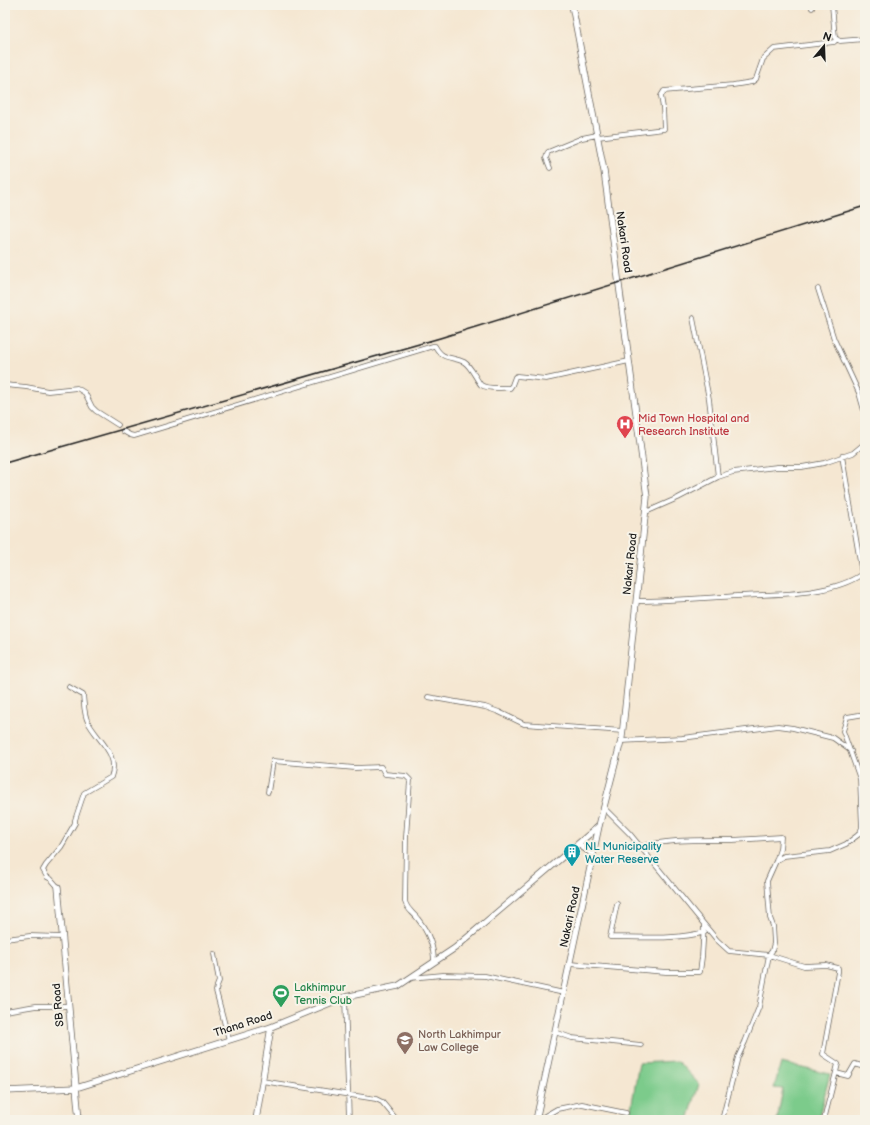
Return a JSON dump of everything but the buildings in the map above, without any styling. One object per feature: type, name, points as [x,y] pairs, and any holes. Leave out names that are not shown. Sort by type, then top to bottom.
[{"type":"street","name":"Nakari Road","points":[[537,1120],[599,826],[623,730],[647,497],[604,171],[572,5]]},
{"type":"street","points":[[832,5],[835,38],[840,41],[865,40]]},
{"type":"street","points":[[550,168],[546,158],[548,152],[582,138],[664,129],[661,96],[664,91],[752,82],[756,79],[763,59],[774,49],[834,42],[837,39]]},
{"type":"street","points":[[818,288],[834,339],[859,393],[865,414]]},
{"type":"street","points":[[693,318],[710,399],[718,477]]},
{"type":"street","points":[[123,431],[134,436],[433,346],[435,346],[440,353],[447,358],[466,363],[484,387],[510,388],[515,377],[517,376],[546,379],[629,361]]},
{"type":"street","points":[[5,385],[48,391],[77,388],[85,393],[92,407],[96,411],[118,425]]},
{"type":"street","points":[[646,512],[678,498],[718,477],[733,472],[778,467],[809,466],[824,463],[853,453],[865,443]]},
{"type":"street","points":[[842,456],[865,585]]},
{"type":"street","points":[[637,601],[669,601],[806,592],[839,585],[854,580],[862,574]]},
{"type":"street","points":[[58,887],[44,874],[43,870],[61,847],[75,823],[84,793],[111,777],[113,767],[109,751],[86,721],[83,695],[69,687]]},
{"type":"street","points":[[428,697],[485,707],[524,724],[623,730]]},
{"type":"street","points":[[776,861],[784,856],[830,851],[846,844],[858,835],[862,828],[860,779],[843,731],[847,717],[865,714]]},
{"type":"street","points":[[621,741],[682,738],[778,726],[793,728],[833,738],[851,751]]},
{"type":"street","points":[[268,792],[272,761],[355,768],[381,767],[385,774],[406,776],[410,780],[406,836],[405,902],[407,908],[417,918],[430,938],[434,950],[434,962]]},
{"type":"street","points":[[604,808],[630,834],[704,925],[729,951],[769,956],[804,966],[826,965],[838,968],[823,1054],[838,1064],[824,1120]]},
{"type":"street","name":"Thana Road","points":[[5,1091],[76,1088],[271,1027],[345,997],[398,986],[455,948],[599,826]]},
{"type":"street","points":[[640,847],[650,844],[686,839],[727,840],[782,837],[776,861],[767,881],[774,943],[769,956],[759,1007],[738,1057],[722,1120]]},
{"type":"street","points":[[578,844],[593,854]]},
{"type":"street","name":"SB Road","points":[[58,887],[79,1120]]},
{"type":"street","points":[[617,904],[610,937],[676,936],[704,933],[709,930]]},
{"type":"street","points":[[570,964],[666,972],[700,972],[704,925]]},
{"type":"street","points":[[5,939],[30,936],[62,937]]},
{"type":"street","points":[[214,954],[219,982],[216,991],[229,1040]]},
{"type":"street","points":[[410,978],[443,975],[485,976],[564,993]]},
{"type":"street","points":[[345,997],[349,1120]]},
{"type":"street","points":[[5,1011],[36,1006],[68,1006]]},
{"type":"street","points":[[256,1120],[271,1027]]},
{"type":"street","points":[[555,1032],[572,1038],[641,1045]]},
{"type":"street","points":[[836,1073],[848,1076],[855,1064],[865,1067]]},
{"type":"street","points":[[262,1081],[376,1099],[382,1102],[397,1120]]},
{"type":"street","points":[[537,1120],[557,1109],[582,1104],[626,1113]]},
{"type":"green space","points":[[677,1061],[699,1084],[688,1120],[629,1120],[639,1063]]},
{"type":"green space","points":[[781,1063],[830,1074],[818,1120],[777,1120],[783,1089],[774,1088]]},
{"type":"railway","points":[[5,463],[440,338],[865,206]]},
{"type":"place","name":"Mid Town Hospital and Research Institute","points":[[625,439]]},
{"type":"place","name":"NL Municipality Water Reserve","points":[[572,867]]},
{"type":"place","name":"Lakhimpur Tennis Club","points":[[281,1008]]},
{"type":"place","name":"North Lakhimpur Law College","points":[[405,1055]]}]
